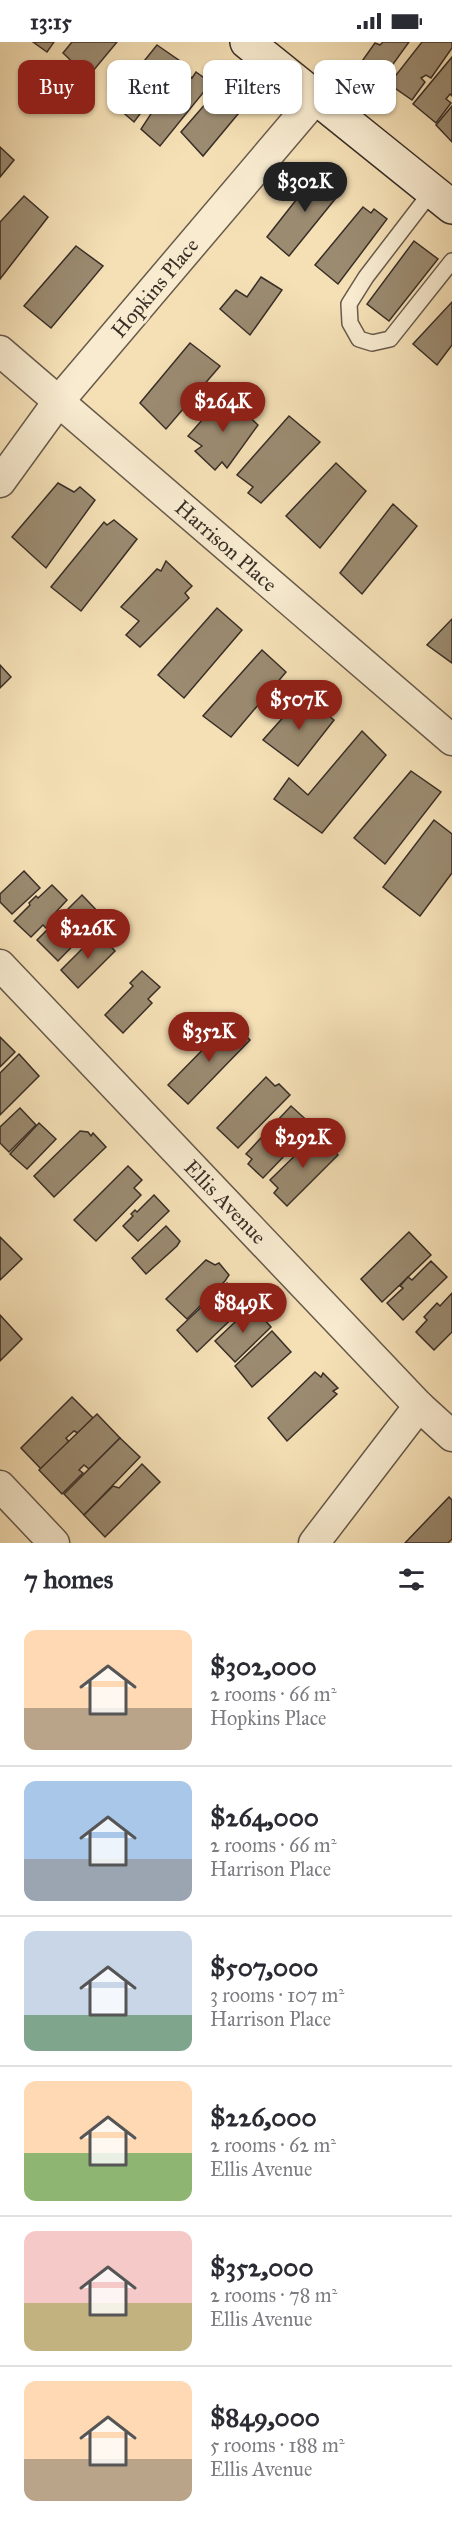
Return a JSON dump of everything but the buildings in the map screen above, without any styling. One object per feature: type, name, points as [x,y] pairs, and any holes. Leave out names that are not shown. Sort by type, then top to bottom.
[{"type":"main road","points":[[247,42],[314,96]]},
{"type":"main road","points":[[336,114],[442,199]]},
{"type":"street","name":"Hopkins Place","points":[[0,482],[58,402],[314,100]]},
{"type":"street","name":"Harrison Place","points":[[0,351],[452,740]]},
{"type":"street","name":"Ellis Avenue","points":[[0,965],[419,1406],[452,1436]]},
{"type":"street","points":[[314,1543],[419,1406]]},
{"type":"street","points":[[0,1486],[54,1543]]},
{"type":"lane","points":[[442,199],[366,277],[349,304],[350,323],[359,339],[372,343],[390,339],[452,261]]}]
